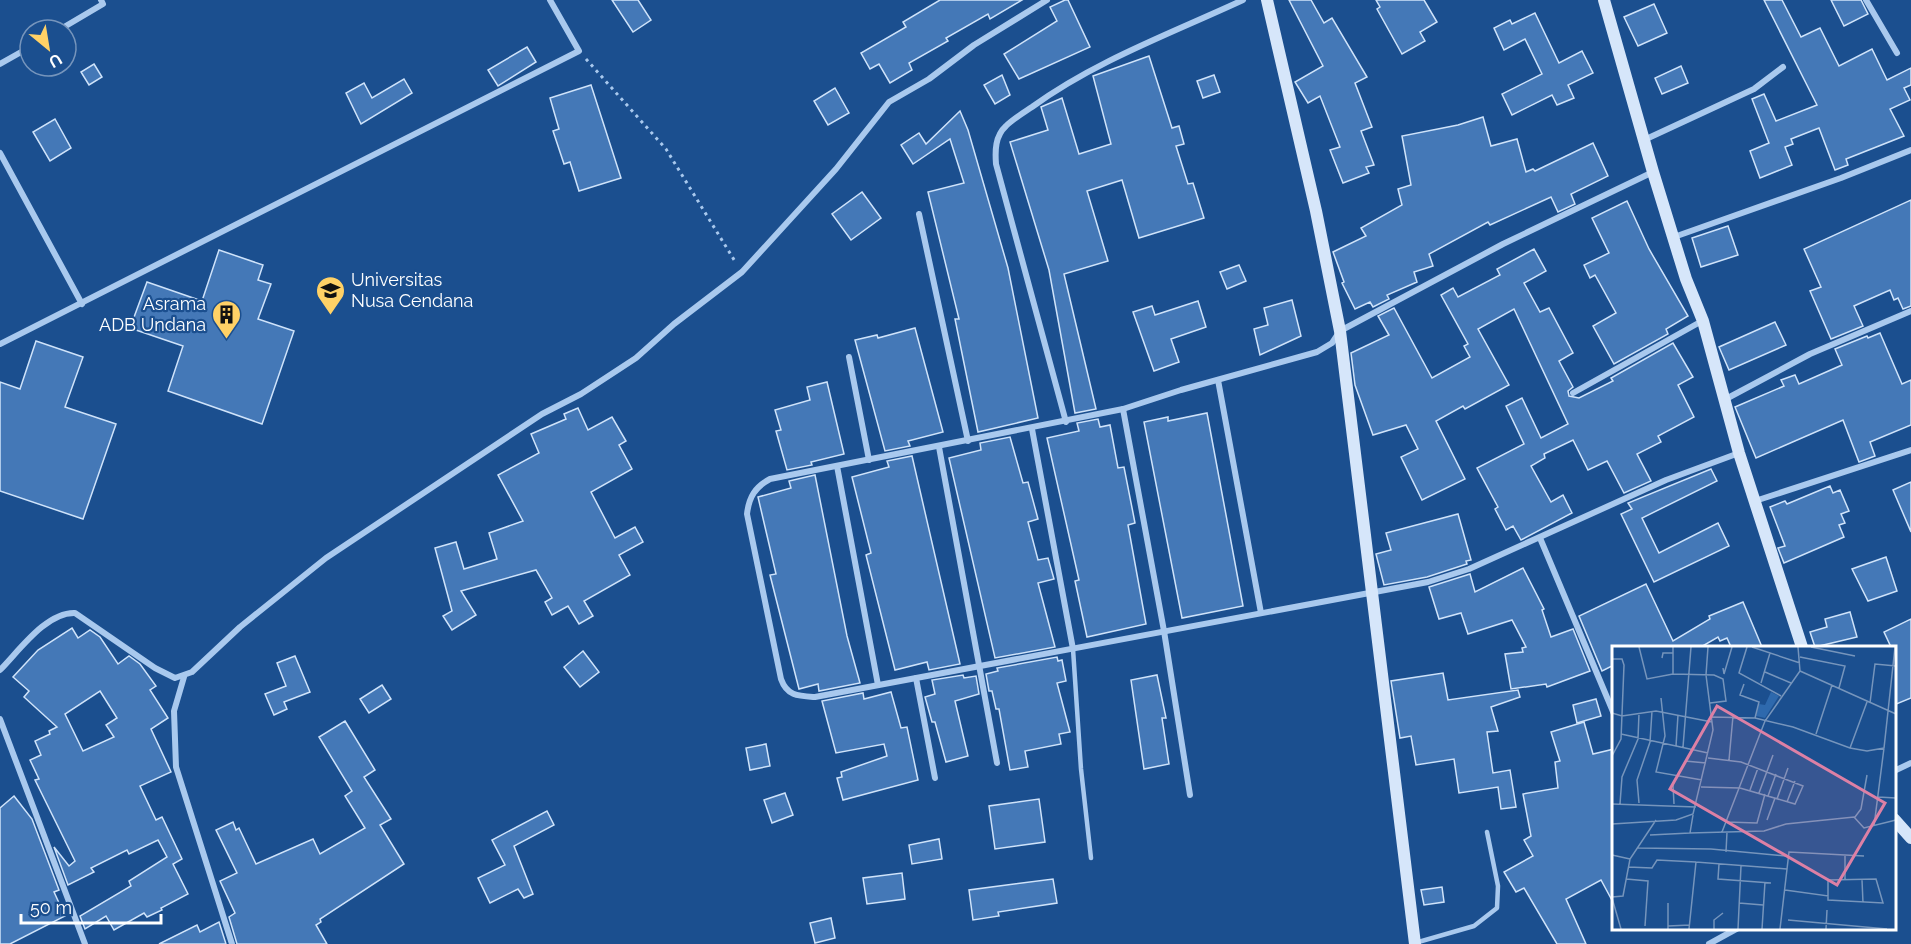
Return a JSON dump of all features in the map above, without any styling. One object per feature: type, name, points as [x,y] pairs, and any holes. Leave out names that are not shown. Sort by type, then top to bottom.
[{"type":"street","points":[[78,19],[104,4],[101,0]]},
{"type":"street","points":[[0,344],[82,304],[125,278],[257,215],[579,51],[550,0]]},
{"type":"street","points":[[0,670],[54,618],[65,613],[75,613],[155,668],[175,678],[184,676],[279,594],[326,558],[542,414],[614,374],[742,272],[836,169],[889,102],[928,79],[974,45],[1047,0]]},
{"type":"street","points":[[1066,422],[996,164],[995,150],[998,138],[1005,127],[1057,88],[1243,0]]},
{"type":"street","points":[[1267,0],[1316,211],[1340,331],[1415,943]]},
{"type":"street","points":[[1604,0],[1653,172],[1686,279],[1703,321],[1739,453],[1802,646]]},
{"type":"street","points":[[1866,0],[1897,53]]},
{"type":"street","points":[[0,64],[18,54]]},
{"type":"street","points":[[1644,140],[1754,89],[1783,67]]},
{"type":"street","points":[[1674,237],[1841,178],[1911,150]]},
{"type":"street","points":[[0,153],[82,304]]},
{"type":"street","points":[[1653,172],[1503,244],[1340,331],[1332,343],[1317,352],[1123,410],[770,479],[755,490],[749,500],[747,514],[784,688],[791,694],[814,697],[1261,613],[1371,590],[1428,582],[1469,569],[1666,480],[1739,453]]},
{"type":"street","points":[[919,214],[968,441]]},
{"type":"street","points":[[1724,400],[1810,354],[1911,312]]},
{"type":"street","points":[[1573,393],[1703,321]]},
{"type":"street","points":[[849,357],[868,460]]},
{"type":"street","points":[[1218,380],[1261,613]]},
{"type":"street","points":[[1123,410],[1164,631],[1190,795]]},
{"type":"street","points":[[1032,429],[1073,649]]},
{"type":"street","points":[[939,447],[997,764]]},
{"type":"street","points":[[1755,501],[1911,450]]},
{"type":"street","points":[[837,466],[878,685]]},
{"type":"street","points":[[1540,538],[1612,709]]},
{"type":"street","points":[[184,676],[174,711],[176,768],[232,944]]},
{"type":"street","points":[[916,678],[935,778]]},
{"type":"street","points":[[0,719],[85,944]]},
{"type":"street","points":[[1896,770],[1911,764]]},
{"type":"street","points":[[1896,823],[1911,838]]},
{"type":"street","points":[[1723,929],[1726,935]]},
{"type":"street","points":[[1709,944],[1735,929]]},
{"type":"lane","points":[[1073,649],[1081,769],[1091,858]]},
{"type":"lane","points":[[1415,943],[1474,926],[1497,908],[1498,886],[1487,831]]},
{"type":"path","points":[[579,51],[666,149],[742,272]]},
{"type":"building","points":[[612,0],[638,0],[651,20],[633,32]]},
{"type":"building","points":[[940,0],[1022,0],[990,19],[988,14],[946,38],[948,41],[909,63],[912,70],[890,83],[879,64],[870,69],[861,53],[906,27],[903,22]]},
{"type":"building","points":[[1068,0],[1090,47],[1019,79],[1004,54],[1057,21],[1050,7]]},
{"type":"building","points":[[1289,0],[1311,0],[1324,23],[1332,18],[1367,77],[1355,83],[1372,127],[1361,131],[1374,165],[1366,167],[1369,173],[1343,183],[1330,150],[1340,147],[1320,96],[1308,103],[1295,82],[1323,66]]},
{"type":"building","points":[[1376,0],[1424,0],[1437,22],[1420,32],[1425,41],[1402,54],[1377,9],[1380,7]]},
{"type":"building","points":[[1764,0],[1782,0],[1801,37],[1820,28],[1839,66],[1872,49],[1887,80],[1911,68],[1911,85],[1904,88],[1910,100],[1890,109],[1904,136],[1846,159],[1848,165],[1835,170],[1819,128],[1791,139],[1793,144],[1785,147],[1792,165],[1760,178],[1750,151],[1769,143],[1752,99],[1764,94],[1776,121],[1817,105]]},
{"type":"building","points":[[1831,0],[1861,0],[1868,14],[1844,26]]},
{"type":"building","points":[[1654,4],[1667,33],[1638,46],[1624,17]]},
{"type":"building","points":[[1535,13],[1559,63],[1582,51],[1593,73],[1568,85],[1574,98],[1557,105],[1552,95],[1512,115],[1502,94],[1542,74],[1525,39],[1504,50],[1494,28],[1510,20],[1512,24]]},
{"type":"building","points":[[527,47],[536,62],[498,86],[488,70]]},
{"type":"building","points":[[1149,56],[1172,128],[1179,126],[1184,144],[1176,146],[1188,184],[1193,183],[1204,218],[1139,238],[1122,180],[1087,191],[1108,261],[1064,274],[1096,409],[1075,413],[1049,270],[1010,142],[1048,130],[1041,107],[1062,98],[1079,154],[1111,144],[1093,76]]},
{"type":"building","points":[[94,64],[102,77],[89,85],[81,72]]},
{"type":"building","points":[[1681,66],[1688,83],[1662,94],[1655,78]]},
{"type":"building","points":[[1002,75],[1010,95],[995,104],[984,85]]},
{"type":"building","points":[[1214,75],[1220,92],[1203,98],[1197,81]]},
{"type":"building","points":[[404,79],[412,93],[361,124],[346,93],[364,83],[372,98]]},
{"type":"building","points":[[591,85],[621,178],[579,191],[570,162],[564,164],[553,131],[559,129],[550,98]]},
{"type":"building","points":[[835,88],[849,113],[828,125],[814,101]]},
{"type":"building","points":[[960,111],[968,130],[1008,268],[1038,418],[978,432],[955,319],[959,319],[928,192],[964,183],[950,139],[913,164],[901,145],[919,133],[926,144]]},
{"type":"building","points":[[1483,117],[1491,146],[1517,139],[1526,172],[1533,169],[1535,171],[1593,143],[1608,176],[1571,194],[1575,204],[1558,212],[1551,197],[1490,225],[1488,222],[1429,254],[1433,266],[1414,272],[1417,282],[1387,295],[1389,299],[1373,307],[1370,302],[1355,309],[1342,283],[1344,282],[1333,252],[1366,236],[1361,228],[1402,205],[1398,189],[1411,185],[1402,136],[1458,125]]},
{"type":"building","points":[[55,119],[71,148],[50,161],[33,132]]},
{"type":"building","points":[[862,192],[881,218],[851,240],[832,214]]},
{"type":"building","points":[[1911,200],[1911,306],[1903,309],[1898,298],[1894,300],[1890,290],[1854,306],[1863,326],[1831,339],[1810,291],[1821,287],[1804,249]]},
{"type":"building","points":[[1627,201],[1649,249],[1688,316],[1666,329],[1668,334],[1614,364],[1593,326],[1616,313],[1595,275],[1590,278],[1584,265],[1609,253],[1592,218]]},
{"type":"building","points":[[1728,226],[1738,255],[1701,267],[1692,238]]},
{"type":"building","points":[[1534,249],[1546,271],[1524,283],[1540,312],[1549,308],[1573,353],[1559,361],[1573,387],[1568,391],[1569,396],[1579,398],[1613,381],[1611,378],[1673,343],[1693,377],[1678,385],[1694,417],[1658,436],[1661,442],[1637,454],[1651,481],[1624,493],[1607,461],[1588,470],[1573,440],[1544,454],[1545,458],[1531,466],[1551,502],[1563,495],[1572,513],[1521,540],[1513,526],[1506,530],[1495,509],[1498,507],[1477,468],[1524,444],[1506,406],[1522,398],[1541,438],[1568,424],[1514,309],[1478,329],[1509,385],[1465,409],[1463,406],[1436,421],[1465,479],[1422,500],[1401,457],[1418,449],[1406,425],[1373,435],[1355,385],[1351,353],[1389,335],[1378,316],[1394,308],[1432,378],[1470,357],[1464,346],[1468,344],[1441,295],[1453,288],[1458,297],[1500,275],[1497,269]]},
{"type":"building","name":"Asrama ADB Undana","points":[[219,250],[263,265],[258,280],[271,284],[258,319],[294,331],[262,424],[168,391],[183,346],[130,328],[147,282],[202,301]]},
{"type":"building","points":[[1239,265],[1246,281],[1227,289],[1220,272]]},
{"type":"building","points":[[1292,300],[1301,336],[1260,355],[1254,329],[1268,325],[1264,308]]},
{"type":"building","points":[[1198,301],[1206,327],[1171,339],[1179,362],[1154,371],[1133,312],[1152,306],[1155,315]]},
{"type":"building","points":[[1775,322],[1786,345],[1729,370],[1719,347]]},
{"type":"building","points":[[915,328],[943,432],[908,441],[910,446],[885,451],[855,340],[877,335],[878,338]]},
{"type":"building","points":[[1880,333],[1902,384],[1911,380],[1911,425],[1870,442],[1875,456],[1859,462],[1843,420],[1756,458],[1735,407],[1784,386],[1781,380],[1795,375],[1799,384],[1842,365],[1835,349]]},
{"type":"building","name":"Asrama ADB Undana","points":[[36,341],[83,357],[65,407],[116,424],[83,519],[0,491],[0,382],[20,389]]},
{"type":"building","points":[[827,382],[844,454],[811,462],[812,465],[787,470],[776,431],[781,430],[775,410],[810,400],[807,387]]},
{"type":"building","points":[[578,408],[588,430],[612,417],[626,441],[619,445],[632,469],[591,492],[615,538],[635,527],[643,542],[619,555],[630,575],[584,601],[593,616],[579,624],[568,606],[552,615],[545,602],[552,598],[536,570],[461,591],[476,615],[452,630],[443,616],[452,611],[435,548],[456,542],[464,569],[497,559],[489,533],[523,521],[498,475],[539,453],[531,434],[566,419],[564,414]]},
{"type":"building","points":[[1207,413],[1243,606],[1182,618],[1144,422],[1168,417],[1168,421]]},
{"type":"building","points":[[1098,419],[1100,427],[1110,425],[1118,468],[1124,467],[1135,523],[1128,525],[1146,624],[1087,637],[1075,581],[1079,580],[1047,438],[1079,431],[1077,423]]},
{"type":"building","points":[[1010,437],[1023,483],[1028,482],[1038,519],[1028,522],[1038,560],[1048,558],[1054,579],[1038,583],[1055,647],[995,658],[949,458],[981,450],[980,443]]},
{"type":"building","points":[[912,456],[960,664],[929,670],[927,662],[895,670],[866,555],[871,553],[852,477],[889,467],[887,461]]},
{"type":"building","points":[[1711,469],[1717,481],[1642,518],[1659,553],[1718,523],[1729,546],[1654,582],[1621,514],[1632,509],[1628,503]]},
{"type":"building","points":[[815,475],[847,636],[860,683],[819,691],[818,684],[799,689],[770,575],[776,574],[758,497],[791,488],[789,481]]},
{"type":"building","points":[[1911,482],[1911,532],[1893,490]]},
{"type":"building","points":[[1830,486],[1833,493],[1840,490],[1849,511],[1841,514],[1845,523],[1839,525],[1844,537],[1784,563],[1778,548],[1785,546],[1770,507],[1785,501],[1787,504]]},
{"type":"building","points":[[1458,514],[1471,560],[1466,561],[1467,564],[1427,577],[1384,585],[1376,554],[1391,550],[1386,533]]},
{"type":"building","points":[[1886,557],[1897,591],[1868,601],[1852,569]]},
{"type":"building","points":[[1523,568],[1544,609],[1542,610],[1551,637],[1573,629],[1590,671],[1547,687],[1546,684],[1511,689],[1505,654],[1523,652],[1522,648],[1526,647],[1512,620],[1468,634],[1461,613],[1439,619],[1429,587],[1470,574],[1475,592]]},
{"type":"building","points":[[1646,584],[1673,641],[1710,619],[1709,616],[1743,602],[1762,646],[1731,646],[1727,638],[1720,641],[1718,637],[1703,646],[1612,646],[1612,666],[1602,671],[1579,616]]},
{"type":"building","points":[[1850,612],[1857,637],[1815,646],[1810,632],[1827,627],[1825,619]]},
{"type":"building","points":[[1911,619],[1911,698],[1896,704],[1896,646],[1891,646],[1884,632]]},
{"type":"building","points":[[72,628],[78,638],[90,630],[100,637],[118,664],[129,656],[140,664],[156,686],[150,690],[168,718],[151,729],[171,772],[140,786],[156,820],[162,817],[182,859],[173,864],[188,894],[161,908],[162,910],[147,917],[144,913],[114,930],[106,916],[85,929],[80,916],[131,886],[129,881],[167,857],[158,840],[129,854],[127,850],[91,868],[94,872],[68,885],[54,847],[69,866],[75,861],[35,780],[39,779],[30,760],[41,755],[35,741],[50,734],[49,731],[57,727],[24,697],[29,691],[13,677],[38,650]],"holes":[[[100,691],[117,718],[106,725],[114,737],[83,751],[65,714]]]},
{"type":"building","points":[[583,651],[599,672],[580,687],[564,667]]},
{"type":"building","points":[[295,656],[310,692],[284,702],[287,709],[274,715],[265,694],[286,686],[277,663]]},
{"type":"building","points":[[1057,657],[1058,661],[1062,660],[1066,681],[1057,683],[1070,732],[1059,734],[1061,744],[1025,751],[1028,767],[1010,770],[999,709],[996,709],[992,691],[989,691],[986,674],[998,671],[997,668]]},
{"type":"building","points":[[1443,673],[1448,700],[1518,690],[1520,697],[1491,707],[1498,731],[1487,732],[1493,773],[1510,770],[1516,807],[1501,809],[1498,787],[1459,793],[1454,759],[1416,765],[1411,736],[1400,738],[1391,681]]},
{"type":"building","points":[[963,675],[964,678],[976,676],[979,694],[955,701],[968,756],[946,762],[935,722],[932,722],[925,697],[935,694],[932,680]]},
{"type":"building","points":[[1157,675],[1166,718],[1162,718],[1169,764],[1144,769],[1131,680]]},
{"type":"building","points":[[382,685],[391,699],[369,713],[360,699]]},
{"type":"building","points":[[891,692],[901,728],[907,727],[918,780],[843,800],[837,778],[842,777],[841,772],[887,756],[884,744],[836,753],[822,701],[863,693],[864,699]]},
{"type":"building","points":[[1596,699],[1601,716],[1577,723],[1573,705]]},
{"type":"building","points":[[345,721],[375,770],[364,777],[391,819],[380,825],[404,864],[320,919],[321,922],[316,925],[327,944],[237,944],[229,917],[235,913],[220,881],[237,873],[216,830],[233,822],[236,830],[239,828],[256,864],[313,839],[320,854],[365,828],[345,796],[352,791],[319,737]]},
{"type":"building","points":[[1584,722],[1593,754],[1612,749],[1612,900],[1601,880],[1566,899],[1586,944],[1557,944],[1524,888],[1516,892],[1504,872],[1533,856],[1524,840],[1531,836],[1523,794],[1558,788],[1555,762],[1560,761],[1551,732]]},
{"type":"building","points":[[766,744],[770,766],[750,770],[746,748]]},
{"type":"building","points":[[785,793],[793,815],[772,823],[764,800]]},
{"type":"building","points":[[14,796],[32,819],[59,890],[54,892],[65,916],[10,944],[0,944],[0,808]]},
{"type":"building","points":[[1039,799],[1045,842],[995,849],[989,806]]},
{"type":"building","points":[[547,811],[554,825],[514,846],[533,894],[524,898],[518,889],[490,903],[478,878],[505,865],[492,840]]},
{"type":"building","points":[[939,839],[942,859],[912,864],[909,845]]},
{"type":"building","points":[[902,873],[905,899],[867,904],[863,878]]},
{"type":"building","points":[[1053,879],[1057,903],[998,912],[999,916],[973,920],[969,890]]},
{"type":"building","points":[[1442,887],[1444,902],[1424,905],[1421,890]]},
{"type":"building","points":[[831,918],[835,938],[815,943],[810,923]]},
{"type":"building","points":[[219,922],[226,944],[159,944],[197,925],[200,932]]},
{"type":"place","name":"Universitas Nusa Cendana","points":[[330,316]]},
{"type":"place","name":"Asrama ADB Undana","points":[[227,340]]}]
